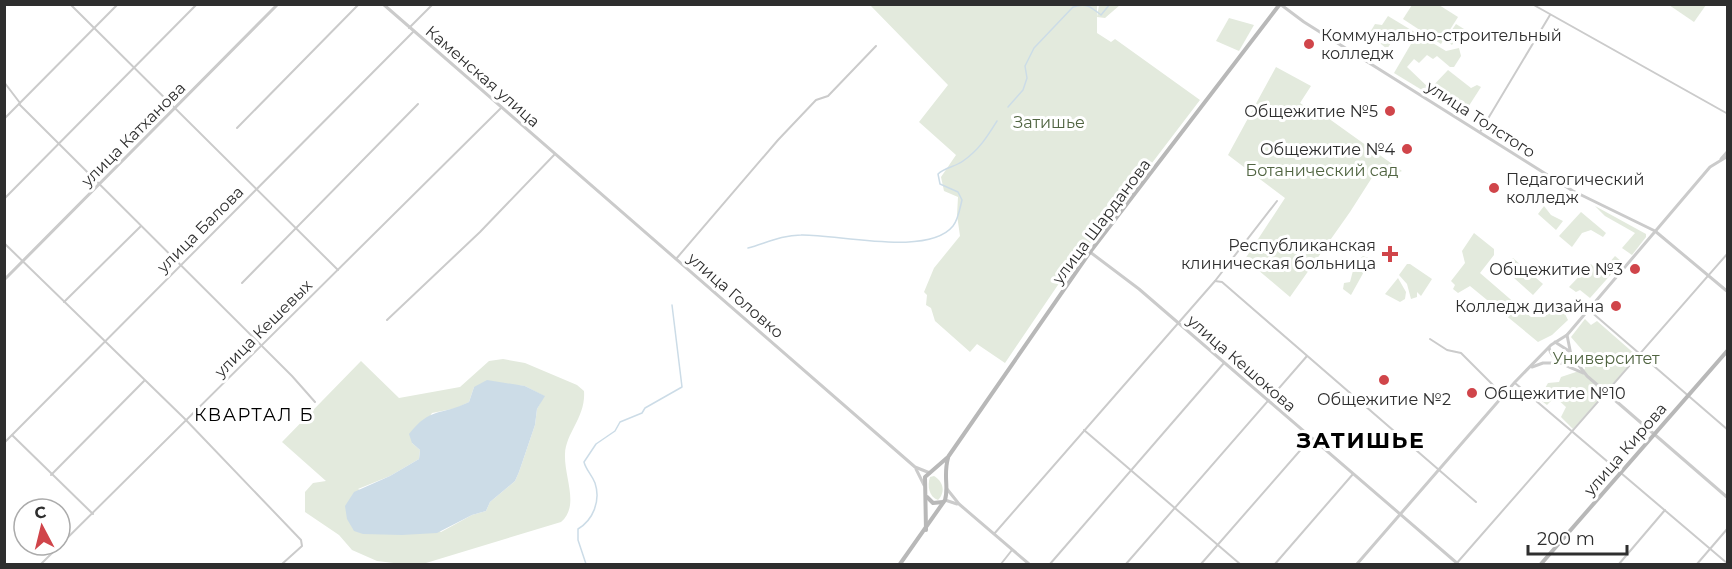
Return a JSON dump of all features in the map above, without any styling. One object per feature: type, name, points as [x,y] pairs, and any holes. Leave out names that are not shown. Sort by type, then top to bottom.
[{"type":"main road","name":"улица Шарданова","points":[[948,457],[1090,252],[1280,4]]},
{"type":"main road","name":"улица Кирова","points":[[1541,564],[1728,350]]},
{"type":"main road","points":[[926,530],[925,477],[948,457]]},
{"type":"main road","points":[[900,564],[945,501],[947,489],[944,479],[948,457]]},
{"type":"main road","points":[[931,472],[944,479]]},
{"type":"main road","points":[[927,496],[933,503],[945,501]]},
{"type":"street","points":[[70,4],[338,270]]},
{"type":"street","points":[[4,119],[118,4]]},
{"type":"street","points":[[4,199],[197,4]]},
{"type":"street","name":"улица Катханова","points":[[4,280],[278,4]]},
{"type":"street","points":[[237,128],[359,4]]},
{"type":"street","name":"Каменская улица","points":[[383,4],[541,142]]},
{"type":"street","points":[[409,28],[433,4]]},
{"type":"street","name":"улица Толстого","points":[[1280,4],[1304,22],[1573,191],[1655,231],[1728,292]]},
{"type":"street","points":[[1532,4],[1728,114]]},
{"type":"street","points":[[1480,132],[1550,15]]},
{"type":"street","name":"улица Балова","points":[[4,442],[413,32]]},
{"type":"street","points":[[676,259],[793,124],[816,100],[828,96],[876,46]]},
{"type":"street","points":[[4,82],[20,104],[315,402]]},
{"type":"street","points":[[242,283],[418,104]]},
{"type":"street","name":"улица Кешевых","points":[[42,564],[501,108]]},
{"type":"street","name":"улица Головко","points":[[541,142],[915,467]]},
{"type":"street","points":[[1720,160],[1728,151]]},
{"type":"street","points":[[387,320],[480,232],[555,154]]},
{"type":"street","points":[[1357,564],[1503,395],[1555,342],[1567,335],[1710,167],[1728,156]]},
{"type":"street","points":[[994,534],[1215,281],[1277,201]]},
{"type":"street","points":[[64,302],[141,226]]},
{"type":"street","points":[[4,243],[187,422],[303,543],[282,564]]},
{"type":"street","name":"улица Кешокова","points":[[1090,252],[1138,289],[1457,564]]},
{"type":"street","points":[[1457,564],[1728,253]]},
{"type":"street","points":[[1215,281],[1222,282],[1476,502]]},
{"type":"street","points":[[1588,310],[1728,430]]},
{"type":"street","points":[[1530,368],[1543,363],[1569,362],[1571,354],[1567,335]]},
{"type":"street","points":[[1430,339],[1447,350],[1461,353],[1503,395]]},
{"type":"street","points":[[1555,342],[1561,344],[1571,354],[1587,376],[1728,498]]},
{"type":"street","points":[[1550,347],[1550,353],[1561,363],[1587,376]]},
{"type":"street","points":[[1126,564],[1307,356]]},
{"type":"street","points":[[1050,564],[1224,363]]},
{"type":"street","points":[[51,475],[144,381]]},
{"type":"street","points":[[1515,382],[1728,564]]},
{"type":"street","points":[[1084,429],[1240,564]]},
{"type":"street","points":[[12,435],[93,514]]},
{"type":"street","points":[[1201,564],[1311,438]]},
{"type":"street","points":[[915,467],[931,472]]},
{"type":"street","points":[[915,467],[924,485]]},
{"type":"street","points":[[1275,564],[1353,474]]},
{"type":"street","points":[[947,489],[959,504],[1029,564]]},
{"type":"street","points":[[945,501],[959,504]]},
{"type":"street","points":[[1618,564],[1665,510]]},
{"type":"street","points":[[1696,564],[1728,528]]},
{"type":"street","points":[[1001,564],[1012,550]]},
{"type":"green space","points":[[1099,4],[1120,5],[1105,18],[1097,17]]},
{"type":"green space","points":[[1706,4],[1694,22],[1669,5]]},
{"type":"green space","name":"Затишье","points":[[870,5],[1097,5],[1097,33],[1111,42],[1115,39],[1200,100],[1139,180],[1133,179],[1122,192],[1115,208],[1086,249],[1083,248],[1005,363],[977,344],[970,352],[935,321],[931,308],[926,305],[927,295],[924,292],[934,268],[960,236],[957,215],[958,197],[944,191],[941,177],[956,155],[919,122],[948,85]]},
{"type":"green space","points":[[1412,5],[1439,5],[1458,17],[1441,44],[1403,19]]},
{"type":"green space","points":[[1388,16],[1446,51],[1459,48],[1461,56],[1454,67],[1450,67],[1437,56],[1433,59],[1427,55],[1419,63],[1414,59],[1407,67],[1430,89],[1448,70],[1471,88],[1477,85],[1481,87],[1463,115],[1394,73],[1411,44],[1397,34],[1387,49],[1369,34],[1375,24],[1382,25]]},
{"type":"green space","points":[[1229,18],[1254,25],[1239,51],[1216,41]]},
{"type":"green space","points":[[1456,24],[1464,29],[1452,45],[1445,40]]},
{"type":"green space","name":"Ботанический сад","points":[[1276,67],[1311,86],[1300,103],[1326,120],[1328,118],[1402,171],[1383,179],[1373,176],[1290,297],[1245,259],[1285,198],[1228,155]]},
{"type":"green space","points":[[1544,206],[1551,215],[1563,221],[1556,230],[1538,214]]},
{"type":"green space","points":[[1595,206],[1646,234],[1632,255],[1622,248],[1635,233],[1605,216]]},
{"type":"green space","points":[[1581,212],[1606,233],[1603,237],[1591,230],[1582,233],[1572,247],[1559,236]]},
{"type":"green space","points":[[1474,233],[1494,249],[1494,255],[1480,273],[1531,317],[1541,317],[1555,302],[1562,308],[1568,320],[1552,335],[1538,342],[1470,286],[1458,293],[1453,289],[1455,285],[1451,281],[1465,263],[1462,251]]},
{"type":"green space","points":[[1363,256],[1371,259],[1351,295],[1343,289],[1344,283],[1350,282],[1355,263]]},
{"type":"green space","points":[[1615,256],[1622,262],[1590,298],[1580,290],[1576,292],[1569,287],[1591,264],[1600,273]]},
{"type":"green space","points":[[1513,258],[1543,284],[1533,295],[1504,269]]},
{"type":"green space","points":[[1407,264],[1432,279],[1421,296],[1417,292],[1417,297],[1411,299],[1407,284],[1399,275]]},
{"type":"green space","points":[[1398,278],[1406,292],[1405,299],[1400,302],[1385,294]]},
{"type":"green space","name":"Университет","points":[[1585,319],[1591,325],[1597,321],[1637,356],[1573,429],[1561,417],[1566,407],[1555,397],[1547,405],[1539,399],[1548,383],[1559,382],[1561,377],[1585,369],[1583,351],[1571,337]]},
{"type":"green space","points":[[503,359],[525,363],[577,385],[584,391],[582,409],[566,446],[565,463],[570,491],[570,508],[561,522],[426,563],[402,564],[377,561],[352,550],[339,535],[305,512],[305,492],[313,483],[326,481],[282,442],[361,361],[399,398],[460,387],[489,361]],"holes":[[[525,386],[544,396],[537,409],[535,425],[515,481],[490,502],[486,511],[472,515],[441,532],[358,489],[390,476],[419,459],[420,450],[412,443],[432,413],[457,408],[469,402],[474,387]]]},
{"type":"green space","points":[[934,476],[940,481],[942,487],[942,494],[938,500],[931,494],[929,487],[930,477]]},
{"type":"shaded area","points":[[487,380],[525,386],[545,396],[537,409],[535,425],[515,481],[490,502],[486,511],[472,515],[437,533],[402,535],[363,534],[354,531],[347,519],[345,506],[354,492],[390,476],[419,459],[420,450],[412,443],[409,434],[430,415],[469,402],[474,387]]},
{"type":"waterway","points":[[1008,107],[1023,90],[1027,78],[1025,66],[1034,48],[1073,7],[1086,5],[1101,15],[1110,4]]},
{"type":"waterway","points":[[748,248],[794,235],[881,242],[924,240],[941,235],[955,223],[962,200],[958,192],[940,184],[938,174],[960,163],[974,152],[997,121]]},
{"type":"waterway","points":[[586,564],[578,540],[578,529],[592,515],[597,490],[584,462],[596,444],[615,431],[620,422],[642,413],[645,408],[682,387],[672,305]]},
{"type":"place","name":"Коммунально-строительный колледж","points":[[1309,44]]},
{"type":"place","name":"Общежитие №5","points":[[1390,111]]},
{"type":"place","name":"Общежитие №4","points":[[1407,149]]},
{"type":"place","name":"Педагогический колледж","points":[[1494,188]]},
{"type":"place","name":"Республиканская клиническая больница","points":[[1390,254]]},
{"type":"place","name":"Общежитие №3","points":[[1635,269]]},
{"type":"place","name":"Колледж дизайна","points":[[1616,306]]},
{"type":"place","name":"Общежитие №2","points":[[1384,380]]},
{"type":"place","name":"Общежитие №10","points":[[1472,393]]},
{"type":"district","name":"КВАРТАЛ Б","points":[[254,415]]},
{"type":"district","name":"ЗАТИШЬЕ","points":[[1361,440]]}]
